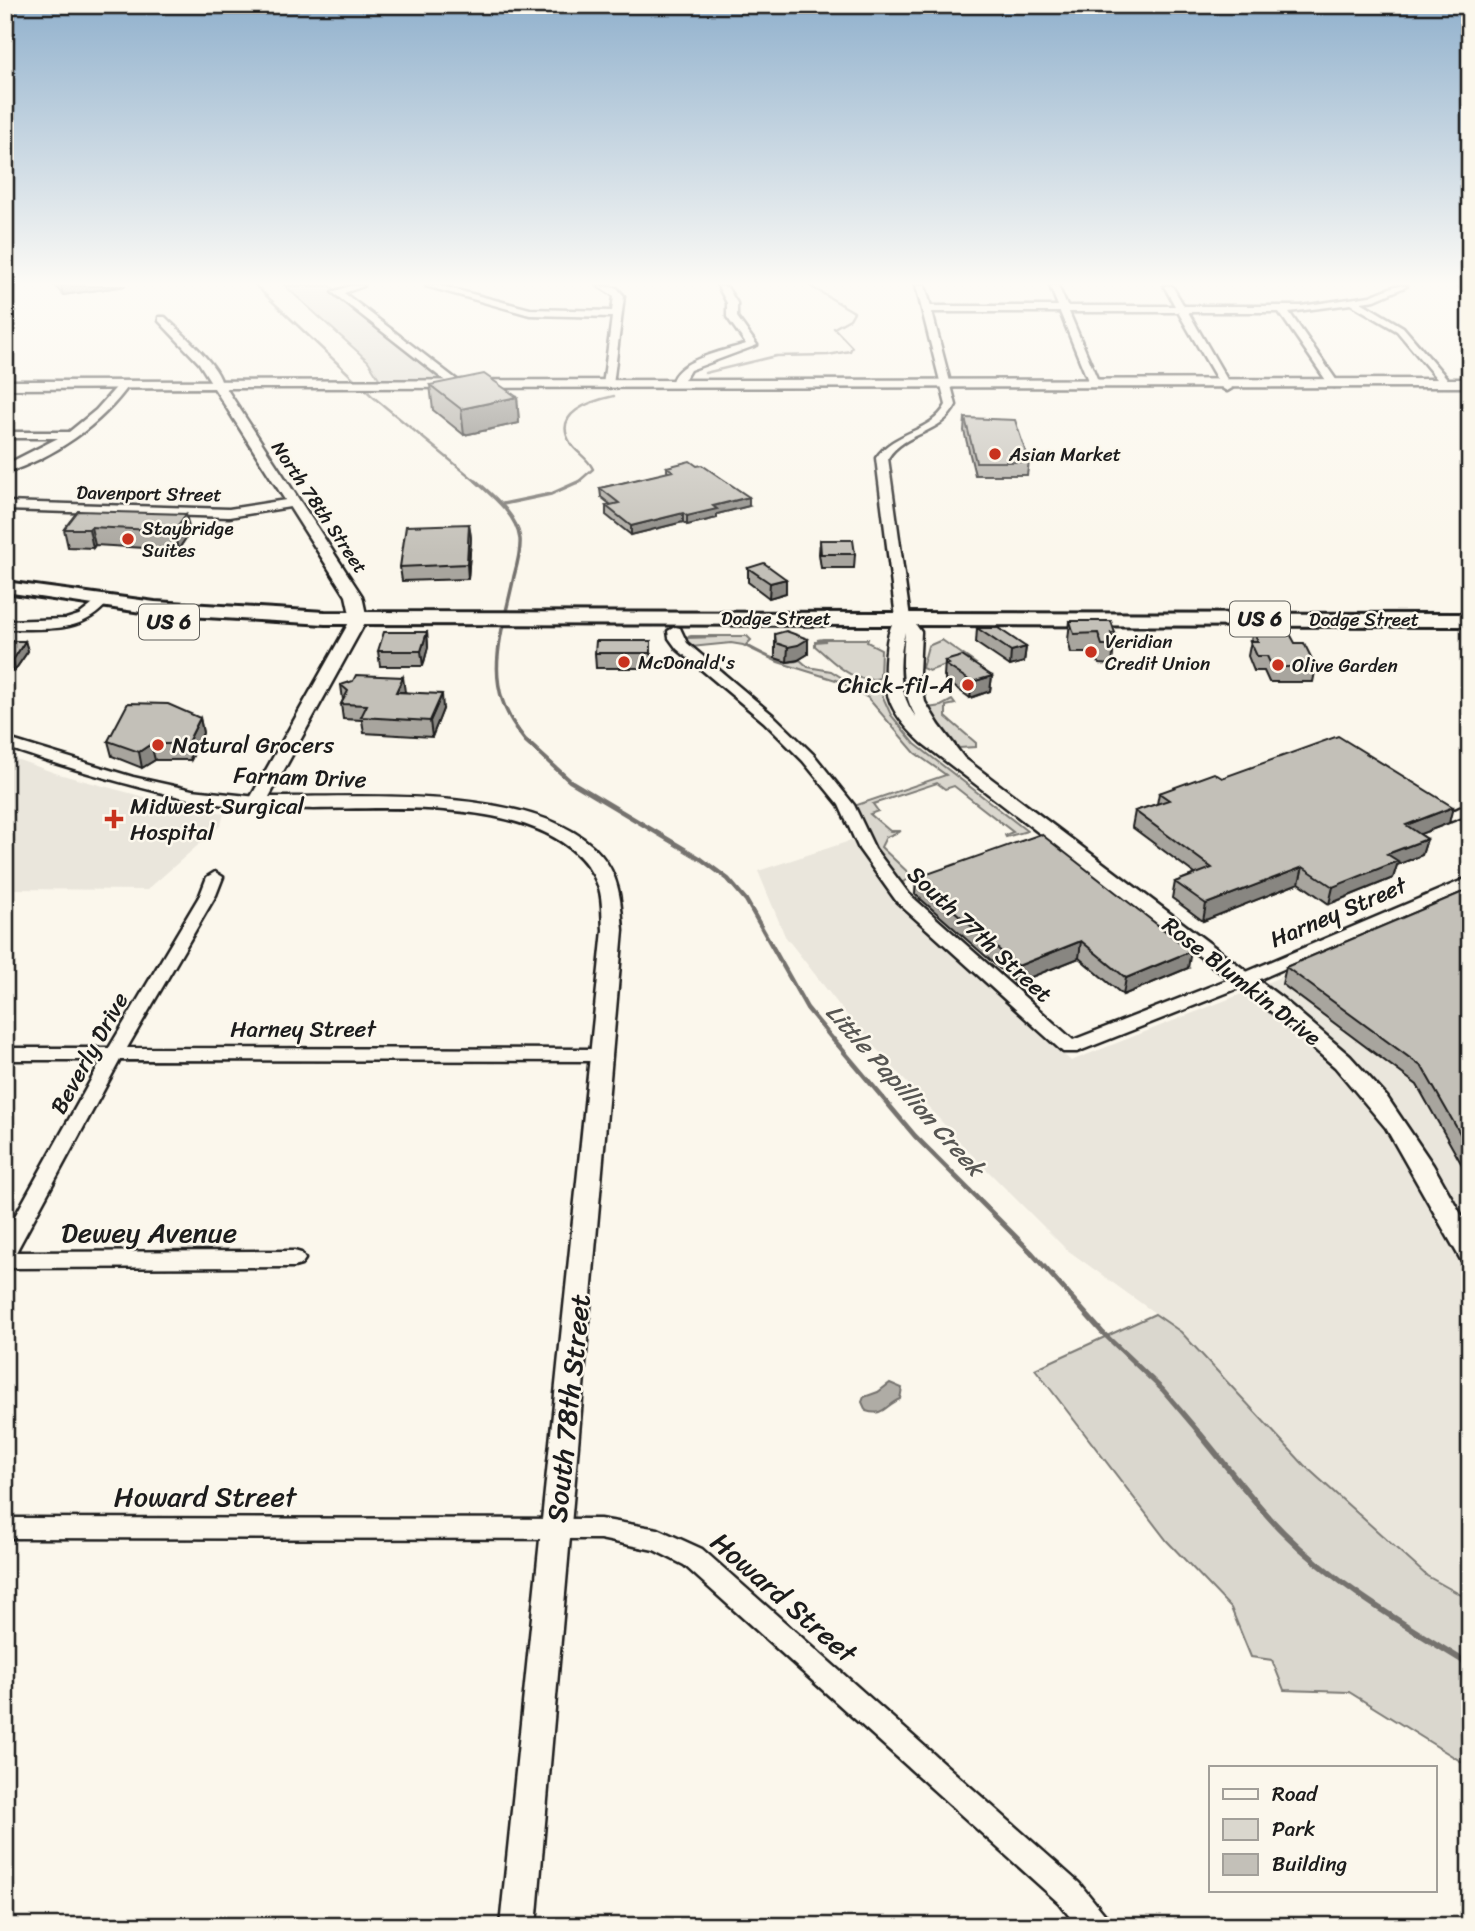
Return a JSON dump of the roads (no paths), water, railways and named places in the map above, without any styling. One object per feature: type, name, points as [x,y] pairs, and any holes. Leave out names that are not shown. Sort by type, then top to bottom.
[{"type":"highway","name":"US 6","points":[[5,587],[94,607]]},
{"type":"highway","name":"US 6","points":[[5,601],[94,607]]},
{"type":"highway","name":"Dodge Street","points":[[94,607],[224,627],[536,625],[1470,632]]},
{"type":"highway","name":"Dodge Street","points":[[536,625],[675,631],[1470,620]]},
{"type":"main road","points":[[5,384],[1094,383],[1470,389]]},
{"type":"main road","points":[[947,385],[963,388],[1470,383]]},
{"type":"main road","name":"North 78th Street","points":[[218,385],[354,596],[356,625]]},
{"type":"main road","points":[[257,802],[356,625]]},
{"type":"main road","name":"Rose Blumkin Drive","points":[[904,627],[891,677],[895,699],[914,727],[1325,1045],[1375,1097],[1409,1146],[1470,1253]]},
{"type":"main road","name":"Farnam Drive","points":[[257,802],[461,805],[520,815],[559,832],[578,844],[599,866],[611,890]]},
{"type":"main road","name":"South 78th Street","points":[[518,1926],[614,919],[611,890]]},
{"type":"street","points":[[204,376],[218,385]]},
{"type":"street","points":[[446,376],[457,385]]},
{"type":"street","points":[[608,385],[609,376]]},
{"type":"street","points":[[676,385],[678,376]]},
{"type":"street","points":[[904,627],[882,458],[892,445],[935,424],[947,415],[951,402],[945,376]]},
{"type":"street","points":[[1091,376],[1094,383]]},
{"type":"street","points":[[1220,376],[1225,385]]},
{"type":"street","points":[[1329,376],[1334,384]]},
{"type":"street","points":[[1440,376],[1446,383]]},
{"type":"street","points":[[5,470],[72,435],[101,414],[125,384]]},
{"type":"street","points":[[5,435],[72,435]]},
{"type":"street","name":"Davenport Street","points":[[5,506],[216,513],[292,503]]},
{"type":"street","name":"Dodge Street","points":[[5,625],[20,625],[94,607]]},
{"type":"street","name":"South 77th Street","points":[[675,631],[682,646],[749,700],[810,757],[846,804],[858,834],[889,882],[903,898],[1070,1048]]},
{"type":"street","name":"Farnam Drive","points":[[5,742],[155,789],[200,797],[257,802]]},
{"type":"street","points":[[1451,816],[1470,808]]},
{"type":"street","name":"Beverly Drive","points":[[5,1253],[115,1054],[208,895],[215,877]]},
{"type":"street","name":"Harney Street","points":[[1070,1048],[1243,980],[1470,882]]},
{"type":"street","name":"Harney Street","points":[[5,1054],[601,1055]]},
{"type":"street","name":"Dewey Avenue","points":[[5,1260],[294,1259]]},
{"type":"street","name":"Howard Street","points":[[5,1528],[555,1528],[600,1529],[638,1535],[693,1557],[1069,1894],[1096,1926]]},
{"type":"waterway","name":"Little Papillion Creek","points":[[351,376],[478,483]]},
{"type":"waterway","points":[[579,482],[593,469],[571,444],[566,433],[566,424],[576,410],[614,396]]},
{"type":"waterway","name":"Little Papillion Creek","points":[[476,481],[509,514],[520,539],[498,655],[500,693],[518,730]]},
{"type":"waterway","points":[[503,504],[551,494],[579,482]]},
{"type":"waterway","name":"Little Papillion Creek","points":[[516,728],[525,740],[570,781],[701,859],[728,879],[746,900],[807,1008],[835,1042]]},
{"type":"waterway","name":"Little Papillion Creek","points":[[834,1040],[915,1136],[1031,1252],[1102,1332],[1163,1390],[1202,1436]]},
{"type":"waterway","name":"Little Papillion Creek","points":[[1200,1434],[1261,1509],[1304,1552],[1372,1604],[1470,1665]]},
{"type":"place","name":"Asian Market","points":[[995,454]]},
{"type":"place","name":"Staybridge Suites","points":[[128,539]]},
{"type":"place","name":"Veridian Credit Union","points":[[1091,652]]},
{"type":"place","name":"McDonald's","points":[[624,662]]},
{"type":"place","name":"Olive Garden","points":[[1278,665]]},
{"type":"place","name":"Chick-fil-A","points":[[968,685]]},
{"type":"place","name":"Natural Grocers","points":[[158,745]]},
{"type":"place","name":"Midwest Surgical Hospital","points":[[114,819]]}]
